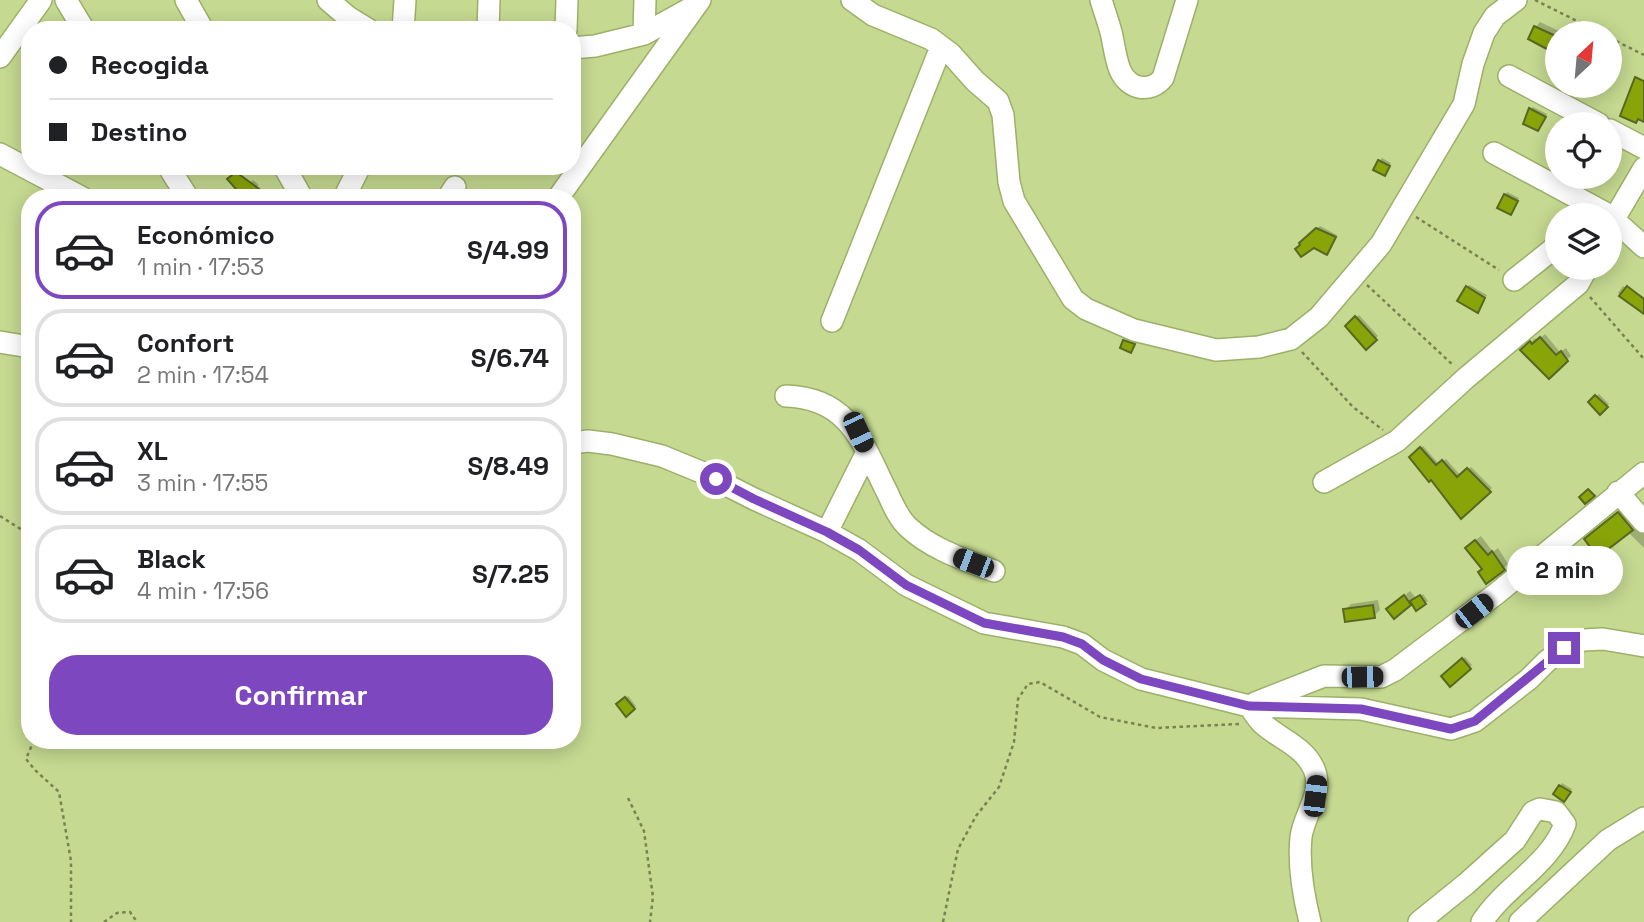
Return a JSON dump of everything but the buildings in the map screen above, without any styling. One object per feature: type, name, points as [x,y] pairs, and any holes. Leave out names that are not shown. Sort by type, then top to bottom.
[{"type":"street","points":[[26,21],[41,0]]},
{"type":"street","points":[[66,0],[79,21]]},
{"type":"street","points":[[186,0],[198,21]]},
{"type":"street","points":[[328,0],[353,21]]},
{"type":"street","points":[[404,21],[405,0]]},
{"type":"street","points":[[488,21],[489,0]]},
{"type":"street","points":[[566,21],[567,0]]},
{"type":"street","points":[[643,34],[645,0]]},
{"type":"street","points":[[852,0],[873,15],[930,39],[951,54],[975,81],[998,101],[1003,115],[1009,182],[1014,201],[1073,299],[1086,309],[1134,330],[1216,350],[1259,347],[1291,340],[1319,317],[1381,244],[1403,209],[1464,104],[1473,64],[1484,33],[1495,16],[1516,0]]},
{"type":"street","points":[[1101,0],[1119,69],[1126,80],[1146,89],[1157,86],[1163,78],[1187,0]]},
{"type":"street","points":[[581,47],[643,34],[698,2]]},
{"type":"street","points":[[581,154],[698,2]]},
{"type":"street","points":[[0,57],[21,28]]},
{"type":"street","points":[[832,321],[941,47]]},
{"type":"street","points":[[1509,76],[1576,112]]},
{"type":"street","points":[[1622,136],[1644,148]]},
{"type":"street","points":[[1494,153],[1581,203]]},
{"type":"street","points":[[0,154],[21,165]]},
{"type":"street","points":[[1615,203],[1644,168]]},
{"type":"street","points":[[39,175],[65,189]]},
{"type":"street","points":[[1622,230],[1644,247]]},
{"type":"street","points":[[1514,280],[1545,255]]},
{"type":"street","points":[[1324,482],[1397,441],[1578,280]]},
{"type":"street","points":[[0,342],[21,346]]},
{"type":"street","points":[[786,396],[802,397],[827,405],[858,432],[906,526],[952,555],[994,571]]},
{"type":"street","points":[[581,442],[612,444],[662,456],[701,471],[754,499],[827,532],[859,550],[906,585],[984,623],[1063,637],[1082,644],[1103,660],[1141,679],[1256,714],[1361,709],[1451,729],[1475,721],[1564,648],[1583,639],[1603,639],[1644,646]]},
{"type":"street","points":[[827,532],[867,452]]},
{"type":"street","points":[[1256,714],[1305,682],[1324,676],[1381,677],[1395,670],[1496,594],[1644,473]]},
{"type":"street","points":[[1618,492],[1644,522]]},
{"type":"street","points":[[1256,714],[1303,754],[1315,772],[1315,796],[1301,833],[1300,864],[1310,922]]},
{"type":"street","points":[[1419,922],[1515,840],[1533,812],[1540,809],[1556,812],[1565,824],[1561,834],[1548,853],[1493,907],[1482,922]]},
{"type":"street","points":[[1520,922],[1608,841],[1644,818]]},
{"type":"path","points":[[1535,0],[1577,21]]},
{"type":"path","points":[[1622,44],[1644,55]]},
{"type":"path","points":[[1403,209],[1514,280]]},
{"type":"path","points":[[1354,273],[1466,378]]},
{"type":"path","points":[[1586,280],[1644,359]]},
{"type":"path","points":[[1291,340],[1353,407],[1397,441]]},
{"type":"path","points":[[0,516],[21,529]]},
{"type":"path","points":[[943,922],[958,849],[976,816],[999,787],[1014,742],[1018,699],[1028,684],[1040,682],[1100,717],[1156,728],[1256,714]]},
{"type":"path","points":[[30,749],[26,759],[59,792],[71,861],[71,922]]},
{"type":"path","points":[[628,797],[644,831],[653,897],[650,922]]},
{"type":"path","points":[[104,922],[117,913],[130,912],[137,922]]},
{"type":"route","points":[[716,479],[827,532],[859,550],[906,585],[984,623],[1063,637],[1082,644],[1103,660],[1141,679],[1249,706],[1361,709],[1451,729],[1475,721],[1564,648]]}]
